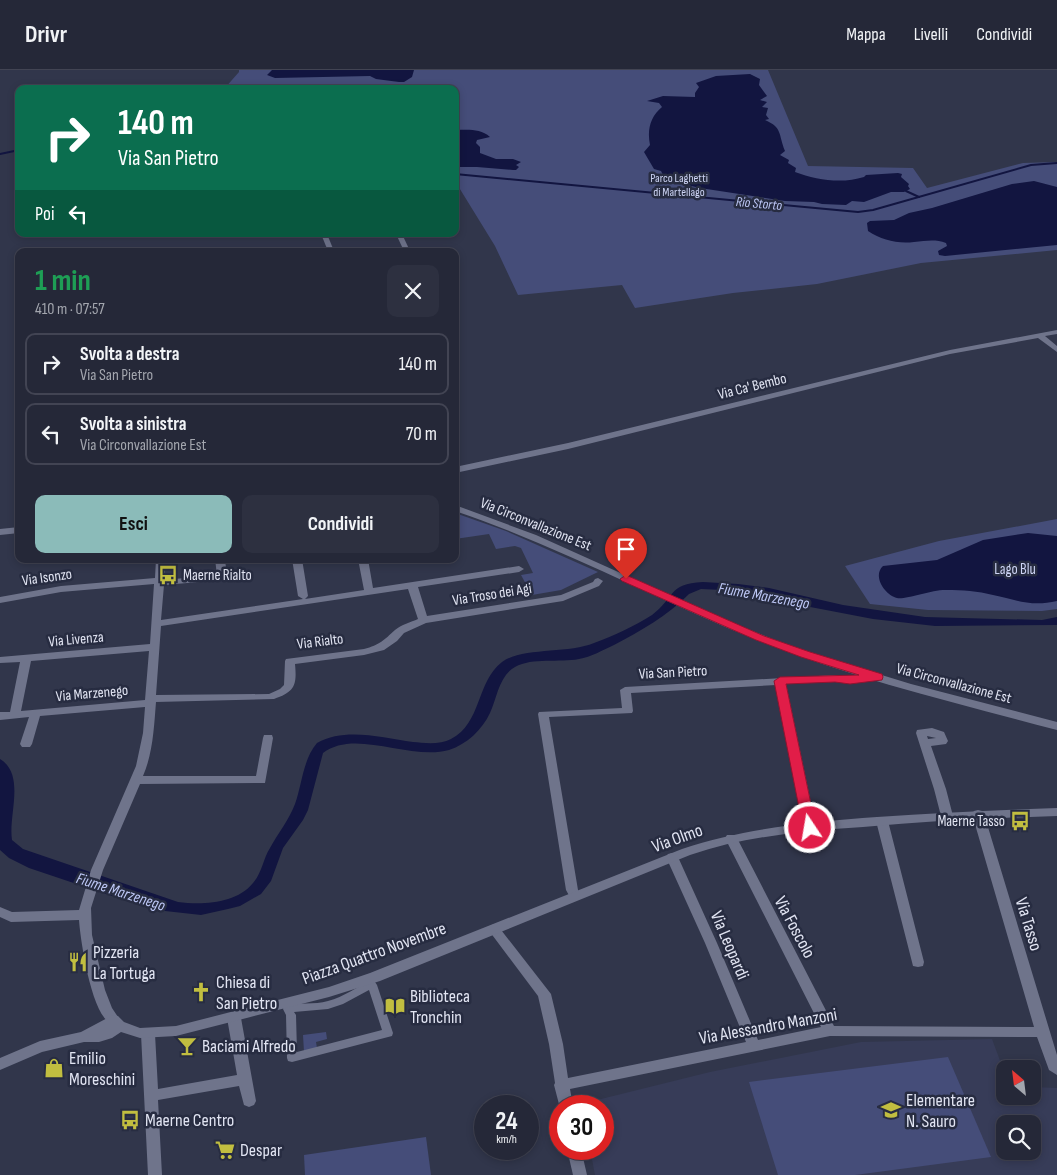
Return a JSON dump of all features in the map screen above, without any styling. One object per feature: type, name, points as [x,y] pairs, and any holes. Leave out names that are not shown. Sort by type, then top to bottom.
[{"type":"street","name":"Via Ca' Bembo","points":[[459,469],[568,446],[950,352],[1057,332]]},
{"type":"street","points":[[1038,335],[1057,350]]},
{"type":"street","name":"Via Circonvallazione Est","points":[[459,509],[521,531],[760,638],[851,670],[1057,726]]},
{"type":"street","points":[[0,532],[15,530]]},
{"type":"street","points":[[0,1064],[40,1048],[84,1037],[100,1037],[112,1032],[116,1023],[106,1011],[98,990],[86,935],[84,915],[88,894],[96,870],[137,780],[146,750],[161,563]]},
{"type":"street","points":[[159,582],[222,578],[220,563]]},
{"type":"street","points":[[299,563],[303,596]]},
{"type":"street","points":[[364,563],[369,592]]},
{"type":"street","name":"Via Troso dei Agi","points":[[156,624],[267,609],[519,569]]},
{"type":"street","name":"Via Troso dei Agi","points":[[423,620],[563,598],[596,584],[598,581]]},
{"type":"street","name":"Via Isonzo","points":[[0,600],[61,589],[159,582]]},
{"type":"street","points":[[412,585],[423,620]]},
{"type":"street","name":"Via Rialto","points":[[150,701],[270,697],[285,693],[291,684],[290,661],[364,652],[380,648],[393,639],[400,631],[423,620]]},
{"type":"street","name":"Via Livenza","points":[[0,660],[154,647]]},
{"type":"street","points":[[15,715],[26,658]]},
{"type":"street","name":"Via San Pietro","points":[[835,678],[850,673],[851,670]]},
{"type":"street","name":"Via San Pietro","points":[[575,896],[572,890],[543,714],[628,711],[625,690],[835,678],[850,680],[878,677]]},
{"type":"street","points":[[780,681],[810,828]]},
{"type":"street","name":"Via Marzenego","points":[[0,716],[150,701]]},
{"type":"street","name":"Via Marzenego","points":[[26,744],[36,713]]},
{"type":"street","points":[[137,780],[261,780],[268,738]]},
{"type":"street","points":[[924,743],[947,816]]},
{"type":"street","name":"Via Olmo","points":[[494,928],[672,858],[731,838],[882,821],[978,814],[1057,812]]},
{"type":"street","name":"Via Tasso","points":[[978,814],[1049,1042],[1054,1066],[1057,1069]]},
{"type":"street","points":[[882,821],[918,962]]},
{"type":"street","name":"Via Foscolo","points":[[731,838],[830,1031]]},
{"type":"street","name":"Via Leopardi","points":[[672,858],[711,943],[754,1046]]},
{"type":"street","points":[[0,912],[11,917],[84,915]]},
{"type":"street","points":[[494,928],[544,994],[556,1044],[563,1095]]},
{"type":"street","name":"Piazza Quattro Novembre","points":[[116,1023],[132,1031],[148,1034],[176,1031],[234,1018],[329,992],[375,976],[494,928]]},
{"type":"street","name":"Piazza Quattro Novembre","points":[[372,984],[388,1033],[292,1058],[291,1015],[288,1009],[297,1006],[303,1009],[328,1005],[344,1000],[358,989],[372,984]]},
{"type":"street","points":[[234,1018],[249,1101]]},
{"type":"street","name":"Via Alessandro Manzoni","points":[[561,1085],[830,1031],[1049,1042]]},
{"type":"street","points":[[148,1034],[155,1175]]},
{"type":"street","points":[[150,1096],[245,1079]]},
{"type":"street","points":[[577,1160],[580,1175]]},
{"type":"shaded area","name":"Elementare N. Sauro","points":[[992,1039],[1000,1060],[996,1060],[996,1105],[1041,1105],[1041,1087],[1057,1088],[1057,1175],[595,1175],[592,1160],[614,1160],[614,1096],[710,1072],[861,1042]]},
{"type":"green space","name":"Parco Laghetti di Martellago","points":[[239,70],[768,70],[808,166],[913,168],[927,188],[1023,163],[1057,162],[1057,250],[921,263],[817,284],[733,293],[635,308],[622,285],[518,295],[495,246],[459,188],[459,85],[228,85]]},
{"type":"green space","points":[[459,514],[506,531],[598,572],[561,590],[532,595],[521,575],[533,573],[521,548],[515,546],[496,549],[489,534],[459,538]]},
{"type":"green space","name":"Lago Blu","points":[[1057,519],[1057,609],[1042,611],[928,610],[870,604],[845,566],[939,541]]},
{"type":"green space","points":[[326,1032],[327,1039],[316,1042],[317,1048],[304,1052],[303,1035]]},
{"type":"green space","points":[[948,1057],[991,1157],[855,1175],[778,1175],[749,1082]]},
{"type":"green space","points":[[426,1137],[431,1175],[305,1175],[304,1155]]},
{"type":"water","points":[[272,70],[414,70],[412,77],[404,82],[399,82],[376,79],[370,76],[275,78],[267,75]]},
{"type":"water","points":[[750,74],[760,79],[759,85],[767,96],[760,100],[767,102],[762,107],[768,108],[766,115],[769,119],[765,120],[775,126],[779,132],[785,151],[780,155],[789,160],[788,163],[796,168],[795,172],[820,179],[838,181],[856,179],[866,175],[898,173],[902,174],[901,177],[909,184],[910,189],[904,192],[891,192],[864,202],[852,201],[846,205],[822,204],[785,201],[700,188],[679,183],[663,175],[661,171],[654,169],[644,152],[650,145],[649,129],[652,119],[662,107],[659,103],[647,101],[663,96],[695,97],[699,87],[696,83],[716,76]]},
{"type":"water","points":[[459,130],[482,132],[490,137],[477,140],[476,143],[480,147],[480,153],[496,159],[513,159],[521,162],[516,165],[519,167],[516,170],[459,167]]},
{"type":"water","points":[[1034,181],[1057,187],[1057,245],[945,256],[939,255],[938,251],[947,246],[946,243],[934,241],[896,242],[884,239],[868,231],[867,223],[870,221],[894,220],[909,213],[1012,184]]},
{"type":"water","points":[[1028,533],[1057,536],[1057,601],[1032,603],[970,591],[953,590],[941,590],[897,598],[884,589],[879,580],[880,570],[883,566],[937,560],[983,540]]},
{"type":"water","name":"Fiume Marzenego","points":[[703,582],[769,588],[843,605],[925,617],[1042,620],[1057,617],[1057,625],[935,626],[873,619],[722,590],[701,589],[689,594],[672,610],[644,628],[592,655],[571,660],[530,662],[515,667],[505,676],[483,725],[473,736],[456,747],[434,752],[417,752],[367,744],[351,744],[336,746],[323,753],[308,810],[283,848],[271,881],[261,894],[240,906],[201,915],[145,907],[29,868],[9,858],[0,850],[0,759],[8,766],[14,785],[12,840],[23,849],[178,902],[208,903],[228,899],[246,890],[258,875],[268,852],[293,810],[306,764],[312,749],[317,743],[328,738],[352,735],[377,736],[422,743],[447,741],[461,732],[468,723],[487,680],[502,662],[521,654],[583,646],[601,640],[631,627],[652,615],[677,589],[691,583]]},
{"type":"waterway","name":"Rio Storto","points":[[0,154],[15,151]]},
{"type":"waterway","name":"Rio Storto","points":[[919,197],[1031,165],[1057,163]]},
{"type":"waterway","name":"Rio Storto","points":[[459,174],[858,212],[873,210],[919,197]]},
{"type":"waterway","points":[[906,191],[919,197]]},
{"type":"place","name":"Maerne Rialto","points":[[168,575]]},
{"type":"place","name":"Maerne Tasso","points":[[1020,821]]},
{"type":"place","name":"Pizzeria La Tortuga","points":[[78,962]]},
{"type":"place","name":"Chiesa di San Pietro","points":[[201,992]]},
{"type":"place","name":"Biblioteca Tronchin","points":[[395,1006]]},
{"type":"place","name":"Baciami Alfredo","points":[[187,1046]]},
{"type":"place","name":"Emilio Moreschini","points":[[54,1068]]},
{"type":"place","name":"Elementare N. Sauro","points":[[891,1110]]},
{"type":"place","name":"Maerne Centro","points":[[130,1120]]},
{"type":"place","name":"Despar","points":[[225,1150]]},
{"type":"route","points":[[626,579],[760,638],[805,655],[878,677],[850,680],[835,678],[780,681],[810,828]]}]
